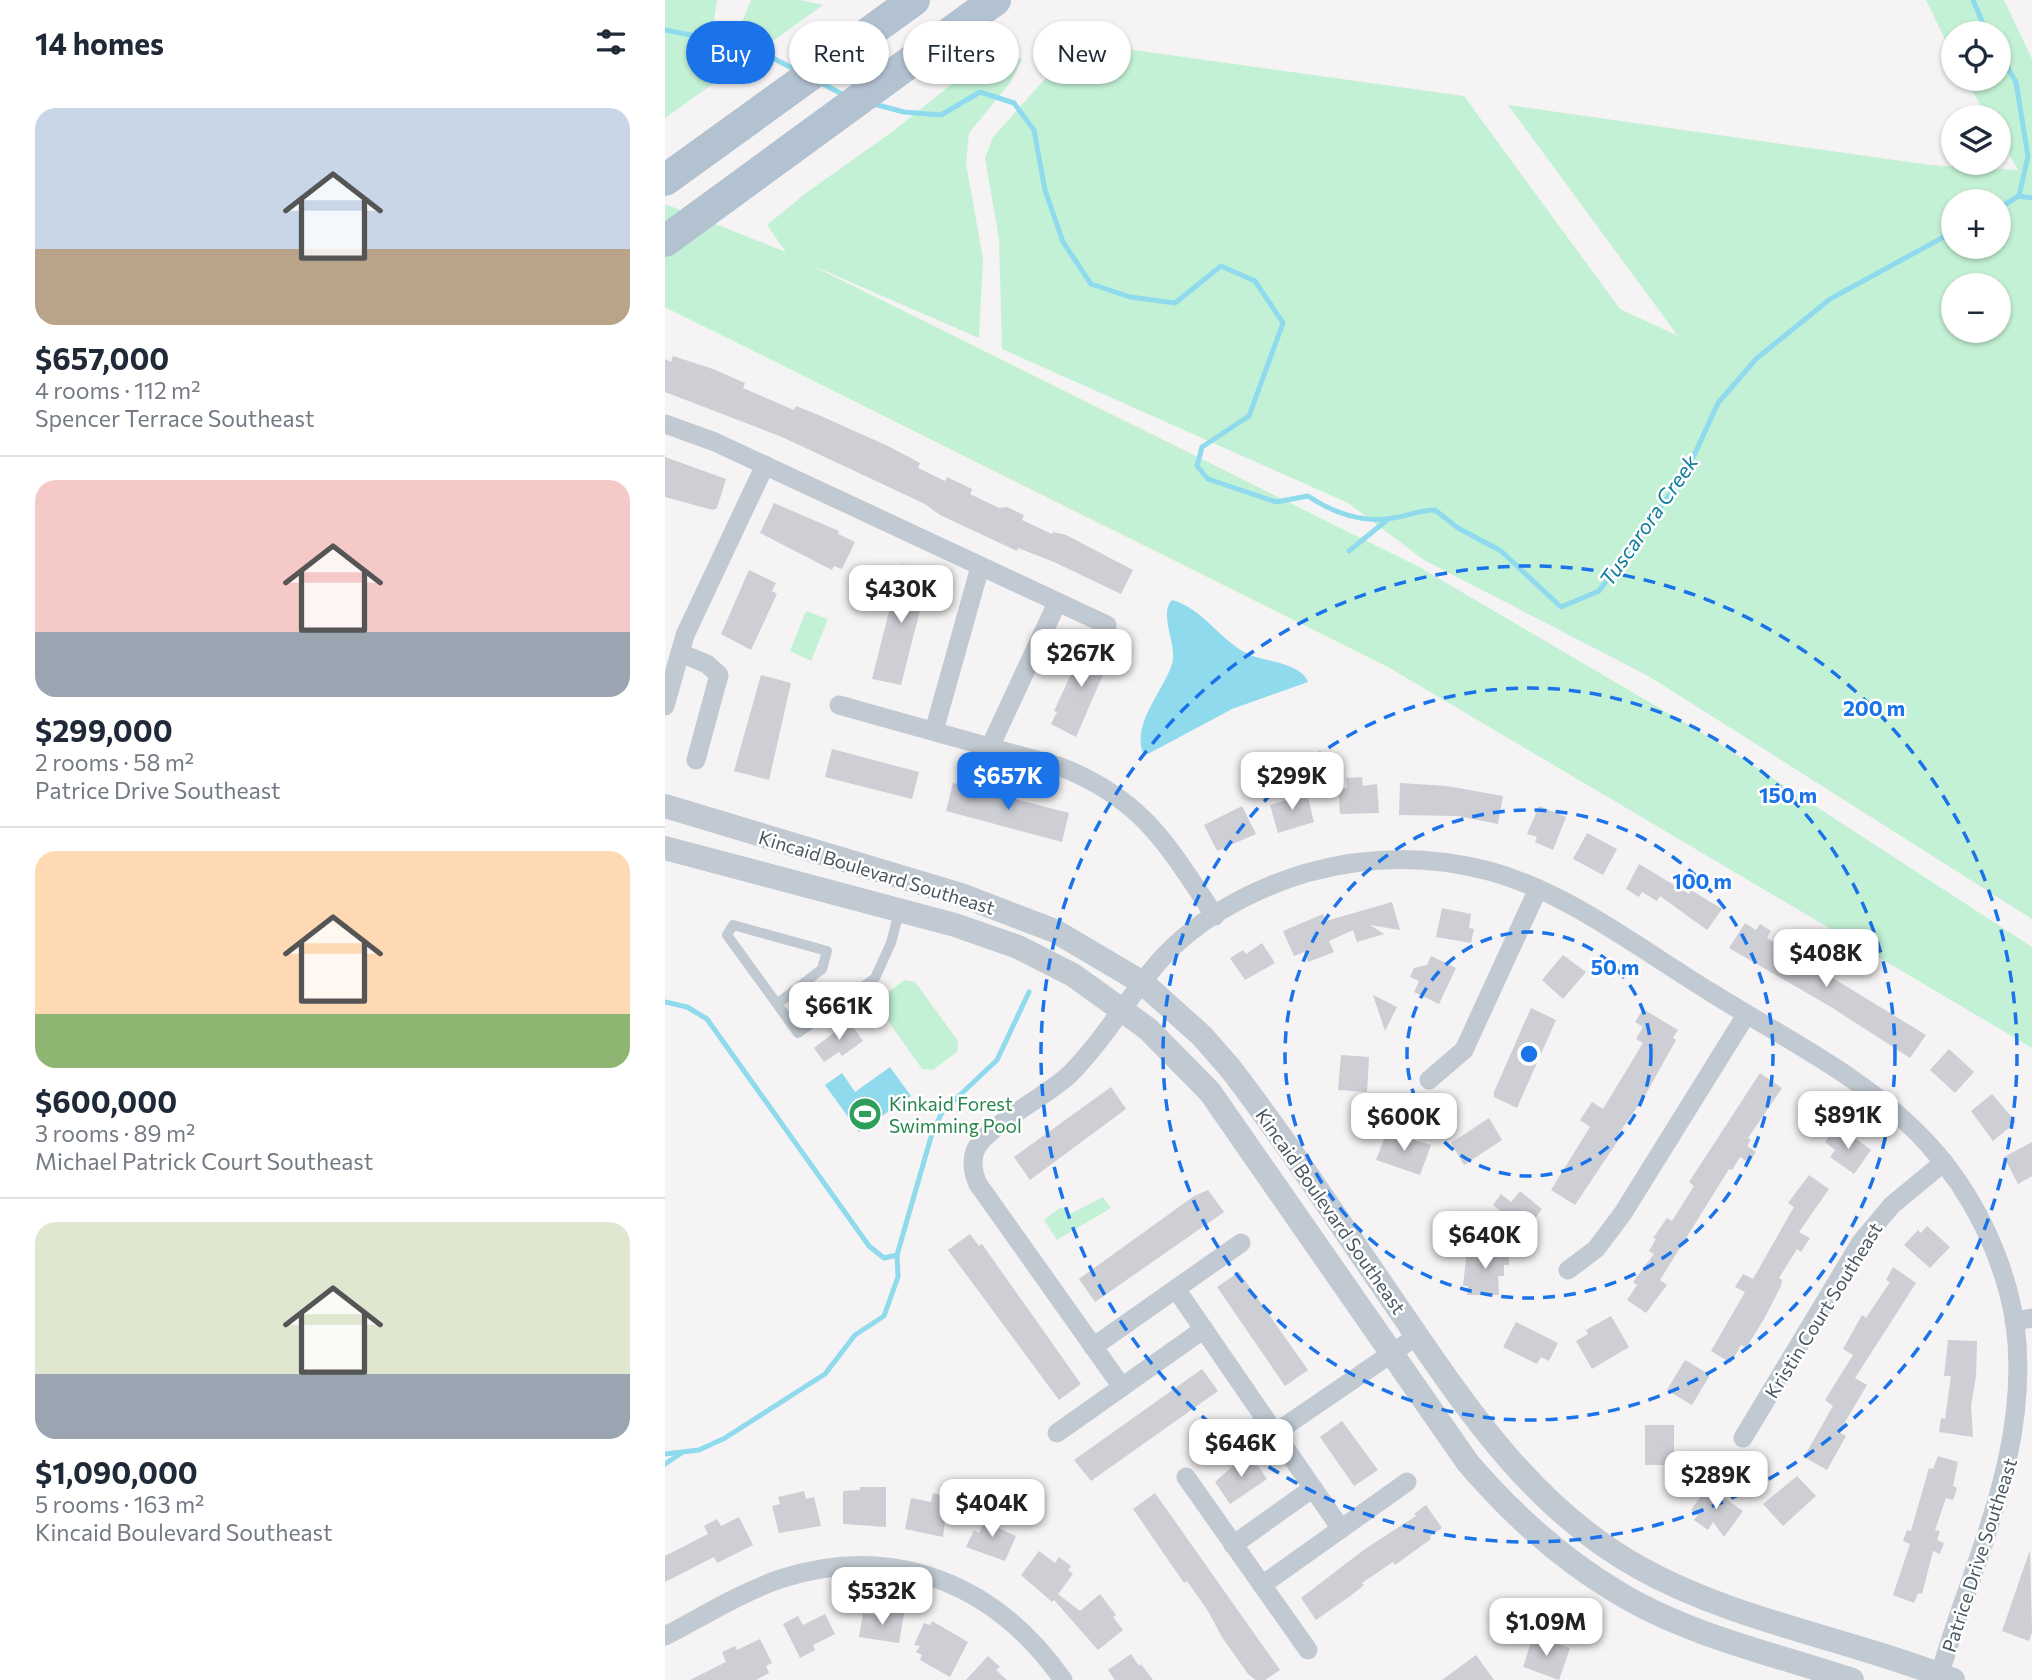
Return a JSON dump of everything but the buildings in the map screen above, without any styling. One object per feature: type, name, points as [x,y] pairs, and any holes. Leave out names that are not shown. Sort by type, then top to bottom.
[{"type":"main road","points":[[665,180],[914,0]]},
{"type":"main road","points":[[665,241],[995,0]]},
{"type":"street","points":[[665,424],[715,442],[1107,625]]},
{"type":"street","points":[[665,706],[685,635],[765,465]]},
{"type":"street","points":[[934,731],[980,567]]},
{"type":"street","points":[[990,747],[1057,603]]},
{"type":"street","points":[[680,653],[707,664],[719,676],[696,760]]},
{"type":"street","points":[[839,705],[1061,768],[1117,794],[1160,835],[1215,916]]},
{"type":"street","name":"Kincaid Boulevard Southeast","points":[[665,806],[961,895],[1055,931],[1143,983],[1202,1036],[1237,1077],[1481,1426],[1528,1483],[1556,1508],[1618,1555],[1699,1596],[1943,1678]]},
{"type":"street","name":"Kincaid Boulevard Southeast","points":[[665,848],[899,910],[1018,947],[1073,975],[1169,1048],[1210,1092],[1468,1463],[1512,1512],[1566,1558],[1618,1593],[1679,1622],[1852,1680]]},
{"type":"street","name":"Patrice Drive Southeast","points":[[1122,1387],[978,1184],[972,1163],[980,1142],[1070,1074],[1168,953],[1215,916],[1243,899],[1286,880],[1331,867],[1378,860],[1448,863],[1493,873],[1538,889],[1876,1097],[1912,1127],[1944,1162],[1968,1197],[1991,1243],[2023,1320],[2019,1396],[2009,1469],[1943,1678]]},
{"type":"street","points":[[1429,1080],[1464,1050],[1538,889]]},
{"type":"street","points":[[1568,1270],[1596,1249],[1623,1213],[1746,1015]]},
{"type":"street","name":"Kristin Court Southeast","points":[[1743,1438],[1861,1241],[1892,1205],[1944,1162]]},
{"type":"street","points":[[1093,1347],[1241,1243]]},
{"type":"street","points":[[1176,1289],[1341,1529]]},
{"type":"street","points":[[1057,1433],[1204,1329]]},
{"type":"street","points":[[1275,1433],[1417,1336]]},
{"type":"street","points":[[1186,1477],[1308,1650]]},
{"type":"street","points":[[1262,1585],[1406,1482]]},
{"type":"street","points":[[1233,1545],[1313,1488]]},
{"type":"street","points":[[665,1636],[759,1588],[799,1574],[845,1566],[898,1568],[950,1583],[1000,1612],[1023,1631],[1063,1680]]},
{"type":"lane","points":[[776,1004],[823,969],[827,951],[733,925],[727,935],[776,1004],[798,1033],[866,986],[882,967],[899,910]]},
{"type":"green space","points":[[665,0],[717,0],[714,21],[686,21],[686,84],[713,84],[665,118]]},
{"type":"green space","points":[[751,0],[800,0],[823,5],[801,21],[789,21],[789,29],[775,39],[775,21],[742,21]]},
{"type":"green space","points":[[1926,0],[2004,0],[2032,59],[2032,919],[1650,677],[1424,560],[1348,503],[1002,349],[999,239],[985,158],[993,137],[1040,84],[1131,84],[1131,50],[1464,96],[1620,309],[1678,336],[1508,105],[1941,166],[1941,175],[2011,175],[2011,170],[2018,170],[2011,158],[2011,105],[1980,105],[1973,91],[2011,91],[2011,21],[1941,21],[1941,31]]},
{"type":"green space","points":[[952,84],[1009,84],[969,133],[966,163],[983,259],[979,338],[809,264],[1421,568],[1717,742],[2032,947],[2032,1048],[1388,667],[665,307],[665,204],[786,252],[767,225],[806,193],[896,129]]},
{"type":"green space","points":[[806,611],[828,619],[811,661],[790,651]]},
{"type":"green space","points":[[905,980],[915,982],[958,1041],[957,1052],[933,1070],[922,1069],[879,1008],[881,997]]},
{"type":"green space","points":[[1103,1197],[1111,1208],[1057,1240],[1044,1220],[1061,1207],[1070,1214]]},
{"type":"water","points":[[1172,600],[1192,610],[1236,647],[1253,656],[1289,666],[1304,675],[1308,682],[1232,709],[1148,754],[1142,751],[1142,728],[1172,664],[1173,648],[1167,614]]},
{"type":"water","name":"Kinkaid Forest Swimming Pool","points":[[890,1067],[911,1096],[859,1132],[825,1085],[842,1073],[855,1092]]},
{"type":"waterway","points":[[1973,0],[1982,21]]},
{"type":"waterway","name":"Tuscarora Creek","points":[[665,30],[751,47],[789,66]]},
{"type":"waterway","points":[[2011,73],[2016,82],[2028,156],[2019,196]]},
{"type":"waterway","name":"Tuscarora Creek","points":[[823,84],[844,95]]},
{"type":"waterway","name":"Tuscarora Creek","points":[[874,104],[904,112],[941,115],[980,92],[1014,103],[1034,130],[1045,190],[1063,242],[1091,284],[1130,297],[1175,303],[1221,266],[1255,281],[1283,323],[1249,416],[1202,447],[1197,466],[1208,479],[1276,502],[1308,496],[1326,507],[1365,519],[1392,518],[1435,510],[1458,528],[1501,551],[1561,607],[1599,591],[1687,471],[1718,403],[1756,359],[1830,299],[1941,239]]},
{"type":"waterway","name":"Tuscarora Creek","points":[[2011,201],[2019,196],[2032,198]]},
{"type":"waterway","points":[[1349,551],[1387,520]]},
{"type":"waterway","points":[[665,1454],[699,1450],[725,1438],[825,1374],[855,1335],[884,1316],[898,1277],[897,1255],[931,1137],[942,1112],[997,1060],[1029,992]]},
{"type":"waterway","points":[[665,1002],[687,1007],[707,1019],[869,1246],[884,1258],[897,1255]]},
{"type":"waterway","points":[[665,1464],[680,1454]]},
{"type":"place","name":"Kinkaid Forest Swimming Pool","points":[[865,1114]]}]
